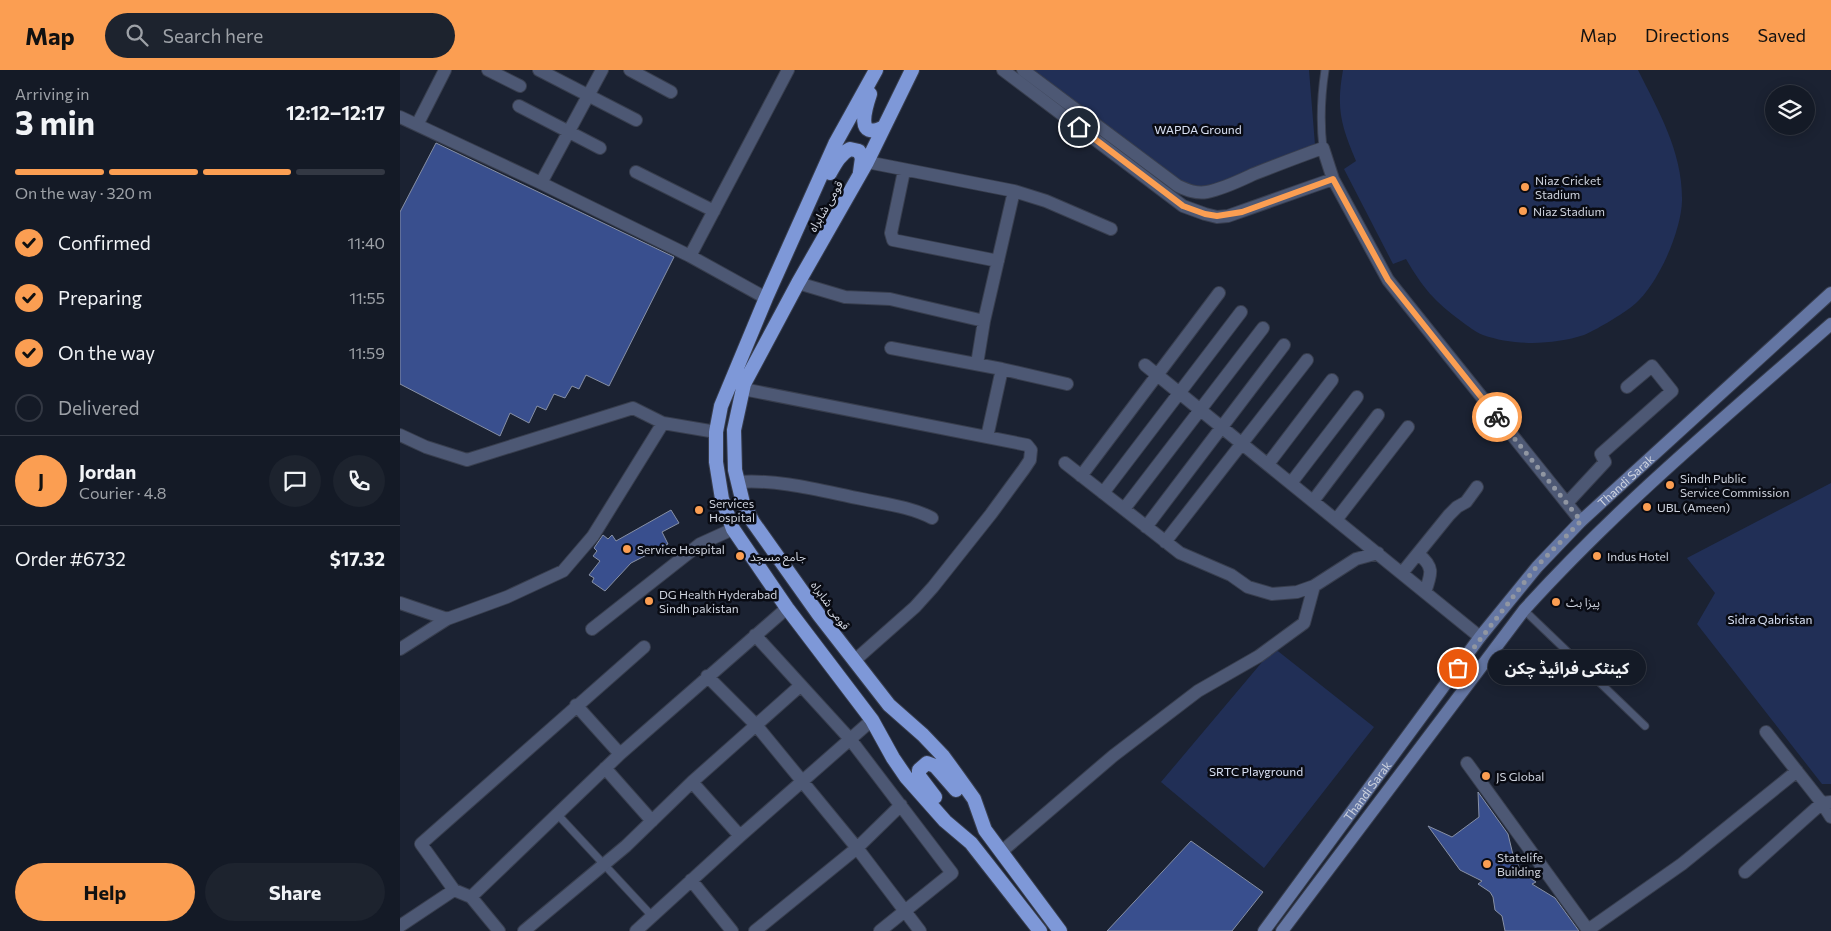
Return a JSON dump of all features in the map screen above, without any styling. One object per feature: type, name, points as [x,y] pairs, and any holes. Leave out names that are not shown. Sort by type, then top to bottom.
[{"type":"highway","points":[[878,70],[863,119],[867,128],[871,131],[884,127]]},
{"type":"highway","name":"قومی شاہراہ","points":[[878,70],[835,144],[766,298],[721,406],[716,432],[716,462],[722,499],[733,529],[786,608],[872,720],[906,778],[945,821],[971,843],[1040,931]]},
{"type":"highway","name":"قومی شاہراہ","points":[[912,70],[867,162],[798,283],[743,389],[734,430],[735,470],[743,503],[753,522],[819,615],[889,705],[923,735],[943,756],[974,799],[985,830],[1060,931]]},
{"type":"highway","points":[[800,223],[845,151],[850,149],[859,151],[862,158],[860,175]]},
{"type":"highway","points":[[722,499],[739,488]]},
{"type":"highway","points":[[971,843],[919,776],[919,770],[922,766],[927,764],[935,766],[941,771],[985,830]]},
{"type":"main road","name":"Thandi Sarak","points":[[1264,931],[1480,637],[1537,566],[1581,521],[1831,293]]},
{"type":"main road","name":"Thandi Sarak","points":[[1282,931],[1524,610],[1580,550],[1640,492],[1831,324]]},
{"type":"main road","points":[[1765,353],[1779,369]]},
{"type":"street","points":[[417,126],[445,70]]},
{"type":"street","points":[[488,70],[520,86]]},
{"type":"street","points":[[540,70],[636,120]]},
{"type":"street","points":[[541,183],[602,70]]},
{"type":"street","points":[[630,70],[671,92]]},
{"type":"street","points":[[690,256],[788,70]]},
{"type":"street","points":[[1004,70],[1140,175],[1189,209],[1217,216],[1228,216],[1333,179]]},
{"type":"street","points":[[1023,70],[1178,186],[1197,193],[1213,190],[1289,159],[1323,148],[1333,179],[1388,280],[1581,521]]},
{"type":"street","points":[[519,106],[600,148]]},
{"type":"street","points":[[400,117],[690,256],[766,298]]},
{"type":"street","points":[[867,162],[904,171],[1014,191],[1046,201],[1111,229]]},
{"type":"street","points":[[904,171],[891,233],[893,240],[998,260]]},
{"type":"street","points":[[636,172],[714,211]]},
{"type":"street","points":[[977,364],[984,321],[1014,191]]},
{"type":"street","points":[[798,283],[845,297],[890,299],[984,321]]},
{"type":"street","points":[[1081,476],[1219,293]]},
{"type":"street","points":[[1103,493],[1178,392],[1241,312]]},
{"type":"street","points":[[1124,510],[1263,328]]},
{"type":"street","points":[[1146,527],[1284,345]]},
{"type":"street","points":[[891,348],[1002,369],[1067,384]]},
{"type":"street","points":[[1165,542],[1307,360]]},
{"type":"street","points":[[1145,365],[1480,637]]},
{"type":"street","points":[[1567,503],[1605,462],[1601,454],[1672,391],[1652,366],[1627,387]]},
{"type":"street","points":[[988,437],[1002,369]]},
{"type":"street","points":[[1268,464],[1332,380]]},
{"type":"street","points":[[743,389],[1027,445],[1031,450],[1030,460],[991,514],[921,600],[854,661]]},
{"type":"street","points":[[1291,483],[1357,397]]},
{"type":"street","points":[[400,434],[426,447],[467,460],[633,408],[663,423],[716,432]]},
{"type":"street","points":[[1313,501],[1378,415]]},
{"type":"street","points":[[400,649],[447,619],[507,597],[563,571],[593,536],[663,423]]},
{"type":"street","points":[[1336,520],[1408,427]]},
{"type":"street","points":[[1065,463],[1180,553],[1231,575],[1248,587],[1272,594],[1297,592],[1314,586],[1356,559],[1378,553]]},
{"type":"street","points":[[739,488],[758,481],[813,489],[911,509],[932,518]]},
{"type":"street","points":[[1402,573],[1449,515],[1466,502],[1478,487]]},
{"type":"street","points":[[592,629],[700,544],[733,529]]},
{"type":"street","points":[[1418,554],[1427,561],[1430,567],[1429,580],[1425,592]]},
{"type":"street","points":[[1001,852],[1114,756],[1198,691],[1259,656],[1304,623],[1314,586]]},
{"type":"street","points":[[400,603],[447,619]]},
{"type":"street","points":[[471,897],[620,754],[786,608]]},
{"type":"street","points":[[755,635],[850,739],[952,873],[880,931]]},
{"type":"street","points":[[498,931],[471,897],[454,890],[421,844],[576,705],[644,647]]},
{"type":"street","points":[[707,676],[756,725],[856,848],[920,931]]},
{"type":"street","points":[[524,931],[626,846],[692,782],[800,686]]},
{"type":"street","points":[[576,705],[620,754]]},
{"type":"street","points":[[636,931],[690,880],[872,720]]},
{"type":"street","points":[[1766,732],[1797,771],[1827,802],[1831,816]]},
{"type":"street","points":[[1467,763],[1588,930],[1682,864],[1797,771]]},
{"type":"street","points":[[605,768],[652,821]]},
{"type":"street","points":[[692,782],[740,836]]},
{"type":"street","points":[[1745,872],[1827,802]]},
{"type":"street","points":[[754,931],[856,848],[900,805]]},
{"type":"street","points":[[690,880],[732,931]]},
{"type":"street","points":[[400,926],[454,890]]},
{"type":"lane","points":[[1323,148],[1321,105],[1325,70]]},
{"type":"lane","points":[[1524,610],[1645,726]]},
{"type":"lane","points":[[558,814],[652,916]]},
{"type":"green space","name":"WAPDA Ground","points":[[1027,70],[1309,70],[1315,145],[1188,197]]},
{"type":"green space","name":"Niaz Stadium","points":[[1343,70],[1638,70],[1668,133],[1674,150],[1681,183],[1681,214],[1672,244],[1658,275],[1640,300],[1620,315],[1584,335],[1560,341],[1534,343],[1495,339],[1469,327],[1443,307],[1430,293],[1406,259],[1393,264],[1344,169],[1356,161],[1341,117],[1340,96]]},
{"type":"green space","name":"Sidra Qabristan","points":[[1831,483],[1831,784],[1822,784],[1697,624],[1715,593],[1687,558]]},
{"type":"green space","name":"SRTC Playground","points":[[1274,648],[1374,727],[1264,868],[1161,782]]},
{"type":"building","points":[[436,143],[674,257],[609,386],[586,375],[579,389],[572,386],[565,398],[554,394],[546,410],[537,406],[529,423],[510,413],[500,436],[400,384],[400,212]]},
{"type":"building","name":"Service Hospital","points":[[671,510],[679,523],[662,532],[668,544],[631,563],[605,591],[592,582],[594,578],[589,575],[600,561],[593,556],[597,551],[594,548],[603,535],[608,539],[612,535],[616,541]]},
{"type":"building","name":"Statelife Building","points":[[1478,792],[1508,834],[1514,859],[1517,857],[1519,868],[1536,882],[1532,884],[1555,898],[1579,931],[1505,931],[1502,916],[1495,910],[1493,897],[1490,892],[1478,884],[1482,881],[1460,870],[1428,826],[1452,837],[1479,817]]},
{"type":"building","points":[[1191,841],[1263,892],[1232,931],[1107,931]]},
{"type":"way so far","points":[[1458,668],[1480,637],[1537,566],[1581,521],[1497,417]]},
{"type":"place","name":"Niaz Cricket Stadium","points":[[1525,187]]},
{"type":"place","name":"Niaz Stadium","points":[[1523,211]]},
{"type":"place","name":"Sindh Public Service Commission","points":[[1670,485]]},
{"type":"place","name":"UBL (Ameen)","points":[[1647,507]]},
{"type":"place","name":"Services Hospital","points":[[699,510]]},
{"type":"place","name":"Service Hospital","points":[[627,549]]},
{"type":"place","name":"جامع مسجد","points":[[740,556]]},
{"type":"place","name":"Indus Hotel","points":[[1597,556]]},
{"type":"place","name":"DG Health Hyderabad Sindh pakistan","points":[[649,601]]},
{"type":"place","name":"پیزا ہٹ","points":[[1556,602]]},
{"type":"place","name":"کینٹکی فرائیڈ چکن","points":[[1458,668]]},
{"type":"place","name":"JS Global","points":[[1486,776]]},
{"type":"place","name":"Statelife Building","points":[[1487,864]]},
{"type":"route","points":[[1079,127],[1183,206],[1205,214],[1228,216],[1333,179],[1388,280],[1497,417]]}]
